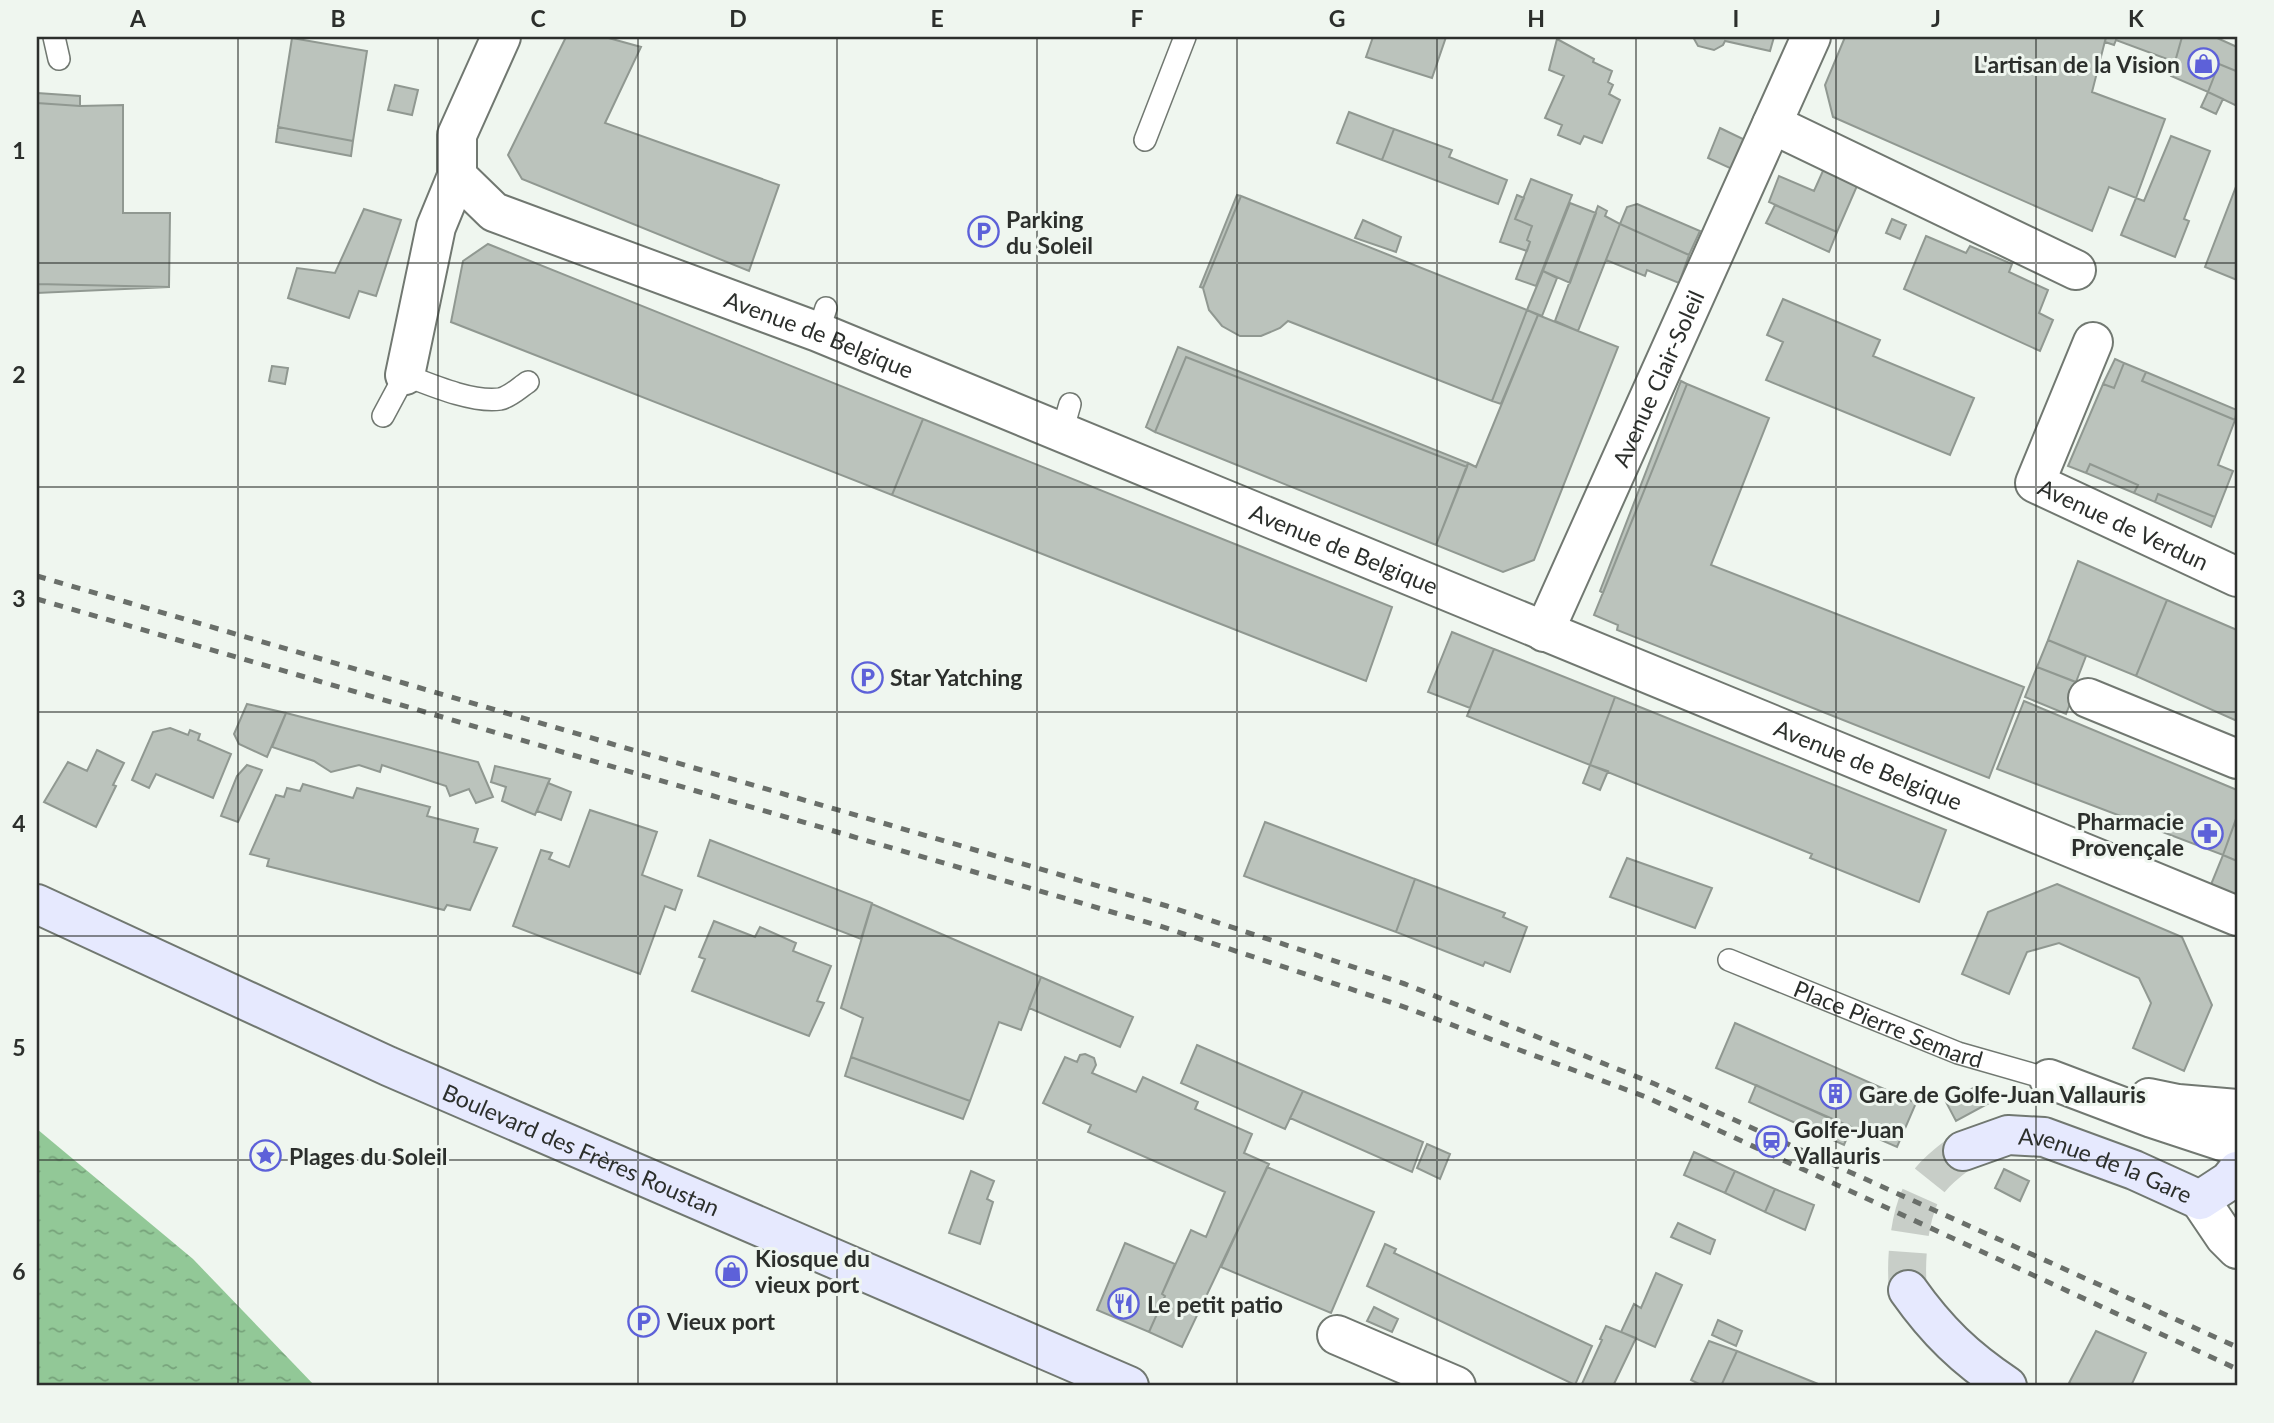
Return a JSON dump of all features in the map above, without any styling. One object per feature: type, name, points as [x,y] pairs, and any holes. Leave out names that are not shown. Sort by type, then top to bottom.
[{"type":"main road","name":"Boulevard des Frères Roustan","points":[[37,904],[388,1066],[1129,1386]]},
{"type":"main road","name":"Avenue de la Gare","points":[[1963,1151],[2008,1135],[2044,1137],[2134,1170],[2200,1200],[2229,1181],[2237,1171]]},
{"type":"main road","points":[[1908,1290],[1932,1324],[1980,1368],[2007,1386]]},
{"type":"street","points":[[405,375],[436,227],[457,176],[457,135],[500,37]]},
{"type":"street","name":"Avenue Clair-Soleil","points":[[1544,632],[1811,37]]},
{"type":"street","points":[[1772,124],[2076,270]]},
{"type":"street","name":"Avenue de Belgique","points":[[457,176],[494,212],[822,320],[1066,418],[1544,632],[2237,916]]},
{"type":"street","name":"Avenue de Verdun","points":[[2093,342],[2035,483],[2237,577]]},
{"type":"street","points":[[2088,698],[2237,759]]},
{"type":"street","name":"Place Pierre Semard","points":[[2049,1079],[2178,1104],[2237,1109]]},
{"type":"street","name":"Place Pierre Semard","points":[[2049,1079],[2152,1118],[2237,1146]]},
{"type":"street","points":[[2200,1200],[2225,1237],[2237,1249]]},
{"type":"street","points":[[1337,1335],[1456,1386]]},
{"type":"lane","points":[[54,37],[59,59]]},
{"type":"lane","points":[[1145,140],[1185,37]]},
{"type":"lane","points":[[383,416],[405,375],[439,388],[485,399],[503,399],[528,382]]},
{"type":"lane","name":"Place Pierre Semard","points":[[1729,960],[1958,1052],[2049,1079]]},
{"type":"water","points":[[37,1129],[193,1259],[315,1386],[37,1386]]},
{"type":"building","points":[[566,37],[605,37],[641,47],[605,123],[779,185],[749,271],[522,179],[508,155]]},
{"type":"building","points":[[1373,37],[1446,37],[1432,78],[1366,57]]},
{"type":"building","points":[[1693,37],[1774,37],[1770,51],[1725,41],[1714,50],[1698,46]]},
{"type":"building","points":[[1845,37],[2106,37],[2092,92],[2165,119],[2136,198],[2109,187],[2092,231],[1833,117],[1825,85]]},
{"type":"building","points":[[2106,37],[2182,37],[2175,62],[2116,40],[2114,45],[2105,42]]},
{"type":"building","points":[[2182,37],[2215,37],[2237,47],[2236,71],[2219,64],[2208,92],[2171,76]]},
{"type":"building","points":[[292,38],[367,51],[353,141],[278,127]]},
{"type":"building","points":[[1557,39],[1612,71],[1608,82],[1613,85],[1609,94],[1620,100],[1602,143],[1584,136],[1580,144],[1558,135],[1562,125],[1545,118],[1564,76],[1549,70]]},
{"type":"building","points":[[2219,64],[2236,71],[2237,69],[2237,106],[2208,92]]},
{"type":"building","points":[[395,85],[418,90],[412,115],[388,110]]},
{"type":"building","points":[[2208,92],[2223,99],[2216,114],[2201,107]]},
{"type":"building","points":[[37,93],[80,96],[80,106],[37,103]]},
{"type":"building","points":[[37,103],[123,105],[123,213],[170,213],[169,287],[37,284]]},
{"type":"building","points":[[1349,112],[1394,129],[1382,160],[1337,143]]},
{"type":"building","points":[[278,127],[353,141],[351,156],[276,142]]},
{"type":"building","points":[[1720,128],[1745,140],[1732,169],[1708,158]]},
{"type":"building","points":[[1394,129],[1452,150],[1449,157],[1507,180],[1498,204],[1382,160]]},
{"type":"building","points":[[2171,136],[2210,151],[2184,219],[2189,221],[2175,257],[2121,235],[2136,198],[2144,201]]},
{"type":"building","points":[[1826,164],[1860,179],[1837,232],[1769,202],[1779,176],[1814,191]]},
{"type":"building","points":[[1531,179],[1572,195],[1536,286],[1516,279],[1530,242],[1527,240],[1532,226],[1515,219]]},
{"type":"building","points":[[2237,184],[2237,280],[2205,267]]},
{"type":"building","points":[[1237,195],[1241,196],[1203,288],[1200,287]]},
{"type":"building","points":[[1517,195],[1524,198],[1515,219],[1532,226],[1527,240],[1530,242],[1527,251],[1500,242]]},
{"type":"building","points":[[1241,196],[1527,310],[1492,401],[1288,321],[1280,328],[1261,336],[1240,336],[1222,326],[1209,310],[1203,288]]},
{"type":"building","points":[[1570,203],[1596,213],[1570,283],[1543,271]]},
{"type":"building","points":[[1637,204],[1700,231],[1689,255],[1620,224],[1627,207]]},
{"type":"building","points":[[1775,205],[1837,232],[1829,252],[1766,223]]},
{"type":"building","points":[[1598,206],[1607,211],[1605,216],[1620,224],[1578,331],[1555,321]]},
{"type":"building","points":[[364,209],[401,220],[376,296],[359,291],[349,318],[288,298],[297,268],[335,273]]},
{"type":"building","points":[[1892,219],[1906,225],[1900,239],[1886,233]]},
{"type":"building","points":[[1363,220],[1401,237],[1396,252],[1355,238]]},
{"type":"building","points":[[1620,224],[1689,255],[1679,283],[1647,270],[1645,276],[1606,260]]},
{"type":"building","points":[[1926,236],[1966,253],[1970,246],[2012,264],[2009,272],[2048,290],[2039,313],[2053,320],[2040,351],[1904,289]]},
{"type":"building","points":[[488,244],[923,419],[892,495],[451,322],[463,261]]},
{"type":"building","points":[[1543,271],[1557,278],[1542,316],[1527,310]]},
{"type":"building","points":[[37,284],[169,287],[37,293]]},
{"type":"building","points":[[1783,299],[1880,340],[1873,356],[1974,398],[1950,455],[1766,380],[1783,342],[1767,335]]},
{"type":"building","points":[[1527,310],[1538,315],[1501,404],[1492,401]]},
{"type":"building","points":[[1538,315],[1618,347],[1534,560],[1503,572],[1436,545],[1468,463],[1476,467]]},
{"type":"building","points":[[1178,347],[1468,463],[1467,467],[1186,357],[1155,432],[1146,427]]},
{"type":"building","points":[[1186,357],[1467,467],[1436,545],[1155,432]]},
{"type":"building","points":[[2115,359],[2124,363],[2114,388],[2103,384]]},
{"type":"building","points":[[2124,363],[2146,372],[2142,381],[2235,420],[2218,465],[2233,471],[2215,517],[2158,494],[2155,502],[2134,493],[2138,485],[2090,464],[2086,473],[2068,466],[2103,384],[2114,388]]},
{"type":"building","points":[[272,366],[288,368],[285,384],[269,381]]},
{"type":"building","points":[[2146,372],[2237,410],[2235,420],[2142,381]]},
{"type":"building","points":[[1681,381],[1687,384],[1603,593],[1600,591]]},
{"type":"building","points":[[1687,384],[1769,418],[1711,565],[2024,687],[1989,778],[1617,630],[1618,625],[1594,615]]},
{"type":"building","points":[[923,419],[1392,607],[1366,681],[892,495]]},
{"type":"building","points":[[2090,464],[2138,485],[2134,493],[2086,473]]},
{"type":"building","points":[[2158,494],[2215,517],[2211,527],[2155,502]]},
{"type":"building","points":[[2078,561],[2167,600],[2136,676],[2048,640]]},
{"type":"building","points":[[2167,600],[2237,630],[2237,721],[2136,676]]},
{"type":"building","points":[[1452,632],[1494,649],[1470,708],[1428,692]]},
{"type":"building","points":[[2048,640],[2086,656],[2076,682],[2037,667]]},
{"type":"building","points":[[1494,649],[1615,697],[1590,765],[1467,716]]},
{"type":"building","points":[[2037,667],[2078,683],[2066,714],[2025,697]]},
{"type":"building","points":[[1615,697],[1946,830],[1919,902],[1810,858],[1812,854],[1590,765]]},
{"type":"building","points":[[2024,701],[2237,790],[2237,816],[2223,855],[1997,769]]},
{"type":"building","points":[[247,704],[286,713],[267,757],[239,744],[234,734]]},
{"type":"building","points":[[286,713],[478,762],[493,797],[476,803],[469,789],[450,796],[446,786],[382,765],[380,772],[359,765],[331,772],[314,761],[272,747]]},
{"type":"building","points":[[170,728],[188,735],[190,730],[200,734],[198,740],[231,754],[213,798],[156,774],[149,788],[132,780],[153,732]]},
{"type":"building","points":[[97,750],[124,763],[96,827],[44,802],[68,762],[87,771]]},
{"type":"building","points":[[247,765],[262,770],[238,822],[221,816],[237,776]]},
{"type":"building","points":[[1590,765],[1608,771],[1600,790],[1583,783]]},
{"type":"building","points":[[495,766],[550,779],[535,815],[502,801],[506,787],[491,782]]},
{"type":"building","points":[[548,783],[571,792],[561,820],[537,811]]},
{"type":"building","points":[[303,784],[353,798],[357,788],[430,807],[427,816],[478,829],[474,842],[497,848],[470,910],[447,905],[444,910],[267,866],[269,859],[250,854],[276,795],[284,797],[287,788],[300,791]]},
{"type":"building","points":[[590,810],[657,832],[642,875],[682,890],[675,910],[665,906],[640,974],[513,926],[541,850],[552,853],[549,859],[569,867]]},
{"type":"building","points":[[1265,822],[1415,879],[1396,932],[1244,876]]},
{"type":"building","points":[[2234,825],[2237,826],[2237,861],[2223,855]]},
{"type":"building","points":[[710,840],[872,903],[861,939],[698,876]]},
{"type":"building","points":[[2223,855],[2237,861],[2237,898],[2210,887]]},
{"type":"building","points":[[1627,858],[1712,888],[1695,928],[1610,897]]},
{"type":"building","points":[[1415,879],[1505,913],[1503,917],[1527,927],[1510,972],[1485,962],[1483,966],[1396,932]]},
{"type":"building","points":[[2057,884],[2182,937],[2212,1005],[2184,1071],[2133,1048],[2151,1003],[2139,978],[2059,943],[2027,952],[2009,994],[1962,974],[1988,912]]},
{"type":"building","points":[[872,904],[1041,977],[1021,1030],[999,1022],[970,1101],[851,1057],[863,1018],[841,1008]]},
{"type":"building","points":[[714,921],[755,937],[760,927],[796,943],[793,951],[831,966],[817,1001],[824,1003],[809,1036],[692,991],[705,959],[699,957]]},
{"type":"building","points":[[1041,977],[1133,1017],[1120,1047],[1029,1008]]},
{"type":"building","name":"Gare de Golfe-Juan Vallauris","points":[[1735,1023],[1916,1103],[1897,1147],[1716,1068]]},
{"type":"building","points":[[1197,1045],[1303,1091],[1285,1129],[1181,1083]]},
{"type":"building","points":[[1080,1055],[1094,1058],[1096,1065],[1092,1073],[1136,1092],[1143,1077],[1198,1102],[1195,1109],[1252,1134],[1244,1153],[1269,1164],[1182,1347],[1149,1332],[1165,1296],[1162,1294],[1191,1230],[1206,1237],[1225,1192],[1088,1132],[1091,1125],[1043,1103],[1065,1057],[1077,1062]]},
{"type":"building","points":[[851,1057],[970,1101],[963,1119],[845,1076]]},
{"type":"building","points":[[1756,1085],[1851,1128],[1844,1145],[1749,1102]]},
{"type":"building","points":[[1979,1085],[1989,1103],[1956,1121],[1946,1102]]},
{"type":"building","points":[[1303,1091],[1423,1142],[1412,1172],[1290,1118]]},
{"type":"building","points":[[1427,1144],[1450,1154],[1440,1179],[1417,1168]]},
{"type":"building","points":[[1694,1152],[1735,1171],[1725,1193],[1684,1175]]},
{"type":"building","points":[[1267,1167],[1374,1212],[1331,1313],[1221,1267]]},
{"type":"building","points":[[2004,1169],[2029,1181],[2020,1201],[1995,1188]]},
{"type":"building","points":[[971,1171],[994,1181],[987,1199],[993,1202],[980,1244],[949,1233]]},
{"type":"building","points":[[1735,1171],[1775,1189],[1765,1212],[1725,1193]]},
{"type":"building","points":[[1775,1189],[1814,1205],[1805,1230],[1765,1212]]},
{"type":"building","points":[[1678,1223],[1715,1240],[1710,1254],[1671,1237]]},
{"type":"building","points":[[1125,1243],[1175,1264],[1149,1332],[1097,1310]]},
{"type":"building","points":[[1385,1244],[1396,1249],[1394,1253],[1592,1346],[1575,1385],[1367,1286]]},
{"type":"building","points":[[1656,1273],[1682,1285],[1655,1347],[1621,1332],[1634,1304],[1641,1308]]},
{"type":"building","points":[[1374,1307],[1398,1319],[1392,1332],[1367,1321]]},
{"type":"building","points":[[1718,1320],[1742,1331],[1736,1346],[1712,1335]]},
{"type":"building","points":[[1606,1326],[1636,1338],[1613,1386],[1581,1386],[1602,1340],[1600,1339]]},
{"type":"building","points":[[2096,1331],[2146,1353],[2131,1386],[2076,1386],[2069,1383]]},
{"type":"building","points":[[1709,1341],[1737,1351],[1721,1386],[1703,1386],[1691,1380]]},
{"type":"building","points":[[1737,1351],[1823,1386],[1721,1386]]},
{"type":"tunnel","points":[[1908,1290],[1907,1264],[1916,1207],[1927,1184],[1963,1151]]},
{"type":"railway","points":[[37,576],[1167,906],[1405,984],[1655,1084],[2237,1347]]},
{"type":"railway","points":[[37,599],[1160,926],[1396,1004],[1646,1097],[2237,1369]]},
{"type":"place","name":"L'artisan de la Vision","points":[[2203,64]]},
{"type":"place","name":"Parking du Soleil","points":[[983,232]]},
{"type":"place","name":"Star Yatching","points":[[867,677]]},
{"type":"place","name":"Pharmacie Provençale","points":[[2207,834]]},
{"type":"place","name":"Gare de Golfe-Juan Vallauris","points":[[1836,1094]]},
{"type":"place","name":"Golfe-Juan Vallauris","points":[[1771,1142]]},
{"type":"place","name":"Plages du Soleil","points":[[266,1156]]},
{"type":"place","name":"Kiosque du vieux port","points":[[732,1271]]},
{"type":"place","name":"Le petit patio","points":[[1124,1304]]},
{"type":"place","name":"Vieux port","points":[[644,1321]]}]
